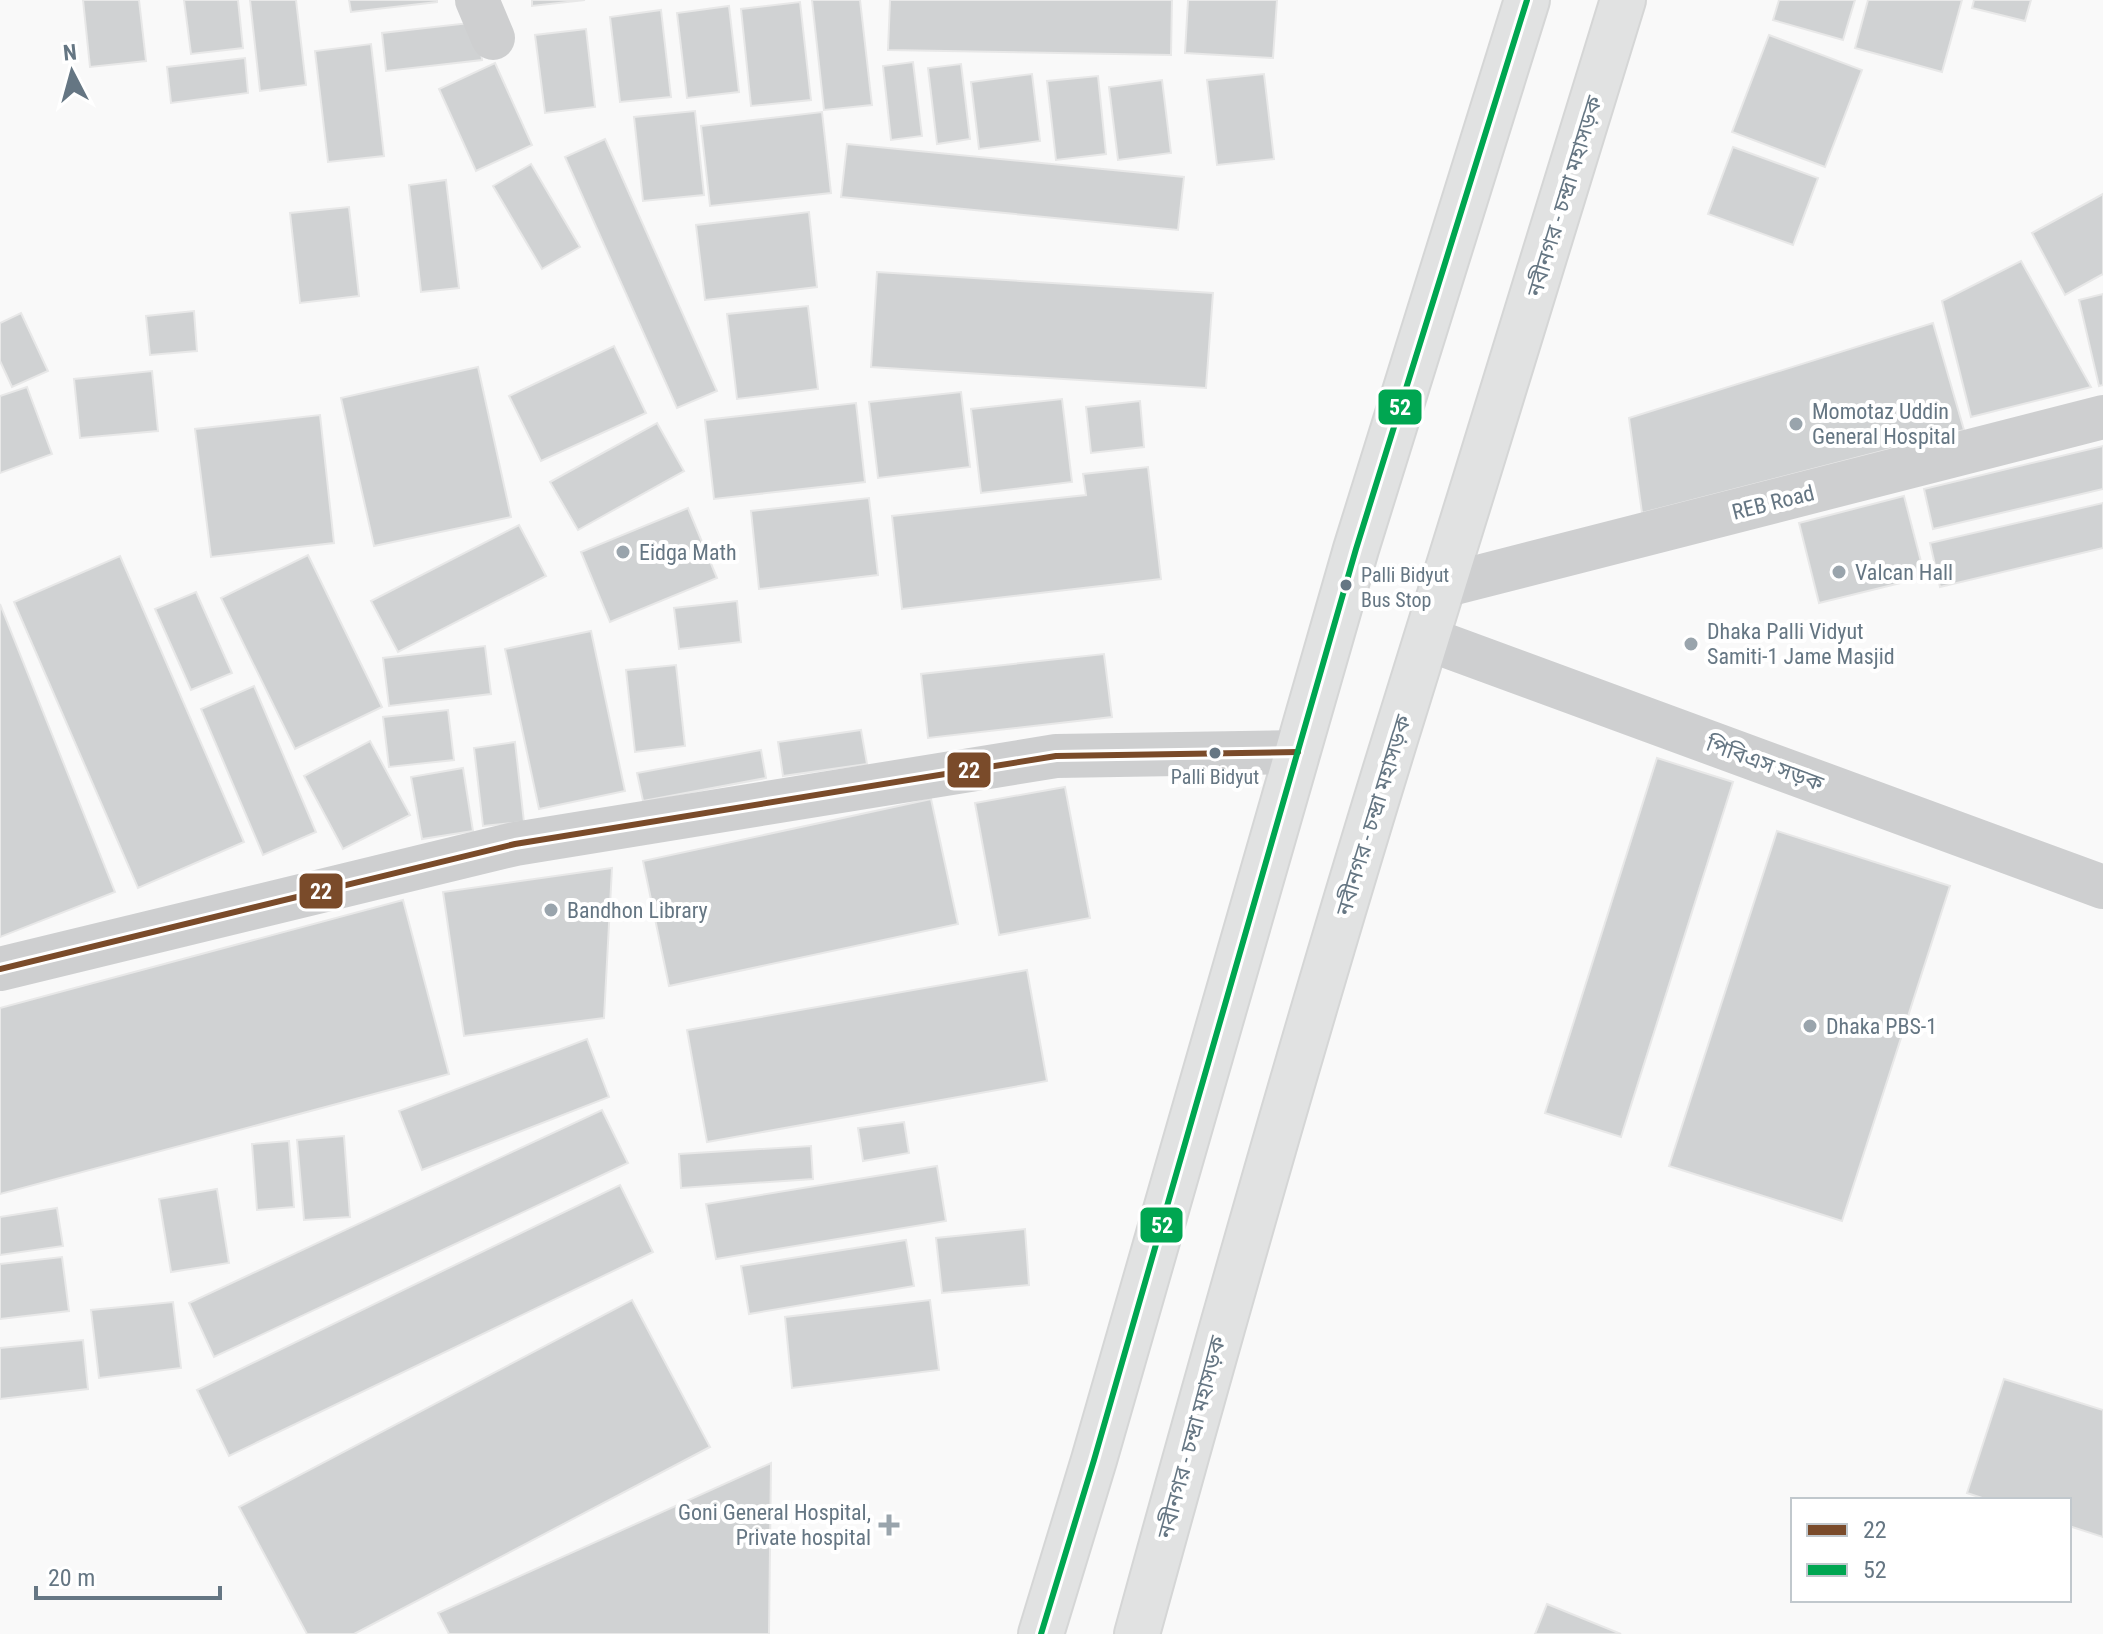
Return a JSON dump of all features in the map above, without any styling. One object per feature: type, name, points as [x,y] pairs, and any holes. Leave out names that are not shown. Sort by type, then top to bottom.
[{"type":"highway","points":[[1041,1634],[1356,549],[1527,0]]},
{"type":"highway","name":"নবীনগর - চন্দ্রা মহাসড়ক","points":[[1137,1634],[1225,1313],[1392,749],[1533,301],[1623,0]]},
{"type":"street","name":"REB Road","points":[[1443,586],[2103,417]]},
{"type":"street","name":"পিবিএস সড়ক","points":[[1428,639],[2103,887]]},
{"type":"street","points":[[0,969],[515,844],[1056,756],[1298,752]]},
{"type":"building","points":[[83,0],[139,0],[146,61],[90,67]]},
{"type":"building","points":[[184,0],[238,0],[243,48],[191,54]]},
{"type":"building","points":[[250,0],[296,0],[306,85],[260,91]]},
{"type":"building","points":[[349,0],[437,0],[437,2],[351,12]]},
{"type":"building","points":[[532,0],[585,0],[532,6]]},
{"type":"building","points":[[812,0],[860,0],[872,105],[824,110]]},
{"type":"building","points":[[890,0],[1172,0],[1171,55],[888,50]]},
{"type":"building","points":[[1188,0],[1277,0],[1273,58],[1185,53]]},
{"type":"building","points":[[1779,0],[1855,0],[1843,40],[1773,20]]},
{"type":"building","points":[[1868,0],[1962,0],[1942,72],[1855,48]]},
{"type":"building","points":[[1974,0],[2031,0],[2025,21],[1972,8]]},
{"type":"building","points":[[800,2],[811,100],[751,106],[741,9]]},
{"type":"building","points":[[729,6],[739,92],[687,98],[677,13]]},
{"type":"building","points":[[661,10],[671,97],[620,102],[610,17]]},
{"type":"building","points":[[478,22],[482,60],[386,71],[382,33]]},
{"type":"building","points":[[586,29],[595,107],[545,113],[535,35]]},
{"type":"building","points":[[1769,35],[1862,70],[1825,167],[1732,132]]},
{"type":"building","points":[[371,44],[384,156],[328,162],[315,51]]},
{"type":"building","points":[[245,58],[248,93],[171,103],[167,67]]},
{"type":"building","points":[[913,62],[922,136],[891,140],[883,66]]},
{"type":"building","points":[[495,63],[532,145],[476,171],[439,89]]},
{"type":"building","points":[[961,64],[970,139],[937,144],[928,68]]},
{"type":"building","points":[[1032,74],[1040,141],[979,149],[971,82]]},
{"type":"building","points":[[1264,74],[1274,159],[1217,165],[1207,80]]},
{"type":"building","points":[[1098,76],[1106,154],[1056,160],[1047,81]]},
{"type":"building","points":[[1162,80],[1171,153],[1118,160],[1109,87]]},
{"type":"building","points":[[695,111],[704,195],[643,201],[634,117]]},
{"type":"building","points":[[822,112],[831,193],[710,206],[701,126]]},
{"type":"building","points":[[605,139],[717,391],[677,408],[565,157]]},
{"type":"building","points":[[847,144],[1184,177],[1178,230],[841,197]]},
{"type":"building","points":[[1733,147],[1818,178],[1793,245],[1708,214]]},
{"type":"building","points":[[531,164],[580,247],[542,269],[493,186]]},
{"type":"building","points":[[446,180],[459,288],[421,292],[409,185]]},
{"type":"building","points":[[2103,194],[2103,274],[2065,295],[2032,233]]},
{"type":"building","points":[[349,207],[359,296],[300,303],[290,213]]},
{"type":"building","points":[[809,212],[817,287],[705,300],[696,225]]},
{"type":"building","points":[[2021,261],[2091,387],[1971,417],[1942,301]]},
{"type":"building","points":[[877,272],[1213,293],[1206,388],[871,367]]},
{"type":"building","points":[[2103,294],[2103,385],[2099,386],[2079,300]]},
{"type":"building","points":[[808,306],[818,389],[737,399],[727,314]]},
{"type":"building","points":[[194,311],[197,351],[150,355],[146,316]]},
{"type":"building","points":[[21,313],[48,371],[12,387],[0,361],[0,323]]},
{"type":"building","name":"Momotaz Uddin General Hospital","points":[[1933,323],[1964,430],[1642,513],[1629,418]]},
{"type":"building","points":[[614,346],[646,413],[541,461],[509,396]]},
{"type":"building","points":[[478,367],[511,517],[374,546],[341,398]]},
{"type":"building","points":[[152,371],[158,431],[80,438],[74,379]]},
{"type":"building","points":[[27,387],[52,454],[0,473],[0,396]]},
{"type":"building","points":[[961,392],[970,467],[878,478],[869,402]]},
{"type":"building","points":[[1062,399],[1072,482],[981,493],[971,409]]},
{"type":"building","points":[[1140,401],[1144,447],[1091,453],[1086,407]]},
{"type":"building","points":[[856,403],[865,482],[714,499],[705,420]]},
{"type":"building","points":[[320,415],[334,543],[211,557],[195,429]]},
{"type":"building","points":[[657,423],[684,471],[578,530],[550,482]]},
{"type":"building","points":[[2103,446],[2103,489],[1933,529],[1924,489]]},
{"type":"building","points":[[1148,467],[1161,579],[902,609],[892,516],[1086,495],[1083,474]]},
{"type":"building","points":[[1904,496],[1925,577],[1819,603],[1799,523]]},
{"type":"building","points":[[869,498],[878,575],[759,589],[751,511]]},
{"type":"building","points":[[2103,503],[2103,548],[1940,587],[1930,543]]},
{"type":"building","points":[[688,508],[717,578],[610,622],[581,552]]},
{"type":"building","points":[[519,525],[546,576],[398,652],[371,601]]},
{"type":"building","points":[[308,555],[382,707],[295,749],[221,598]]},
{"type":"building","points":[[120,556],[244,842],[138,888],[14,602]]},
{"type":"building","points":[[196,592],[232,673],[191,690],[155,609]]},
{"type":"building","points":[[737,601],[741,642],[679,649],[674,608]]},
{"type":"building","points":[[0,604],[115,892],[0,937]]},
{"type":"building","points":[[591,631],[625,791],[539,809],[505,649]]},
{"type":"building","points":[[485,646],[491,694],[389,706],[383,658]]},
{"type":"building","points":[[1104,654],[1112,717],[928,738],[921,674]]},
{"type":"building","points":[[676,665],[685,746],[635,752],[626,670]]},
{"type":"building","points":[[254,686],[316,832],[263,855],[201,709]]},
{"type":"building","points":[[448,710],[454,760],[389,767],[383,717]]},
{"type":"building","points":[[861,730],[867,764],[783,776],[778,742]]},
{"type":"building","points":[[370,741],[410,815],[343,849],[304,776]]},
{"type":"building","points":[[515,742],[524,822],[483,826],[474,748]]},
{"type":"building","points":[[761,750],[766,778],[643,801],[637,773]]},
{"type":"building","points":[[1657,758],[1733,782],[1621,1137],[1545,1113]]},
{"type":"building","points":[[463,768],[473,831],[422,839],[411,777]]},
{"type":"building","points":[[1065,787],[1090,918],[999,935],[975,803]]},
{"type":"building","points":[[931,799],[958,924],[669,986],[643,861]]},
{"type":"building","name":"Dhaka PBS-1","points":[[1777,831],[1950,886],[1842,1221],[1669,1166]]},
{"type":"building","points":[[612,868],[604,1018],[464,1036],[443,892]]},
{"type":"building","points":[[403,900],[449,1074],[0,1194],[0,1008]]},
{"type":"building","points":[[1027,970],[1047,1081],[707,1142],[687,1030]]},
{"type":"building","points":[[587,1039],[609,1097],[422,1170],[399,1111]]},
{"type":"building","points":[[602,1110],[628,1163],[214,1357],[189,1303]]},
{"type":"building","points":[[904,1122],[909,1153],[863,1161],[858,1128]]},
{"type":"building","points":[[344,1136],[350,1217],[304,1220],[297,1140]]},
{"type":"building","points":[[289,1141],[294,1207],[257,1210],[252,1144]]},
{"type":"building","points":[[811,1146],[813,1179],[681,1188],[679,1154]]},
{"type":"building","points":[[937,1166],[946,1221],[716,1259],[706,1204]]},
{"type":"building","points":[[620,1185],[653,1252],[229,1456],[197,1390]]},
{"type":"building","points":[[217,1189],[229,1263],[171,1272],[159,1199]]},
{"type":"building","points":[[57,1208],[63,1246],[0,1255],[0,1217]]},
{"type":"building","points":[[1025,1229],[1029,1285],[942,1293],[936,1238]]},
{"type":"building","points":[[906,1240],[914,1286],[749,1314],[741,1266]]},
{"type":"building","points":[[62,1257],[69,1311],[0,1319],[0,1264]]},
{"type":"building","points":[[632,1300],[710,1447],[354,1634],[307,1634],[239,1507]]},
{"type":"building","points":[[930,1300],[939,1370],[792,1388],[785,1317]]},
{"type":"building","points":[[173,1302],[181,1368],[99,1378],[91,1310]]},
{"type":"building","points":[[83,1340],[88,1389],[0,1399],[0,1348]]},
{"type":"building","points":[[2004,1379],[2103,1410],[2103,1537],[2071,1527],[2071,1498],[1982,1498],[1967,1493]]},
{"type":"building","points":[[771,1463],[769,1634],[449,1634],[438,1613]]},
{"type":"building","points":[[1547,1604],[1621,1634],[1535,1634]]},
{"type":"transit line","name":"52","points":[[1041,1634],[1356,549],[1527,0]]},
{"type":"transit line","name":"22","points":[[0,969],[515,844],[1056,756],[1298,752]]},
{"type":"place","name":"Momotaz Uddin General Hospital","points":[[1796,424]]},
{"type":"place","name":"Eidga Math","points":[[623,552]]},
{"type":"place","name":"Valcan Hall","points":[[1839,572]]},
{"type":"place","name":"Palli Bidyut Bus Stop","points":[[1346,585]]},
{"type":"place","name":"Dhaka Palli Vidyut Samiti-1 Jame Masjid","points":[[1691,644]]},
{"type":"place","name":"Palli Bidyut","points":[[1215,753]]},
{"type":"place","name":"Bandhon Library","points":[[551,910]]},
{"type":"place","name":"Dhaka PBS-1","points":[[1810,1026]]},
{"type":"place","name":"Goni General Hospital, Private hospital","points":[[889,1525]]}]
